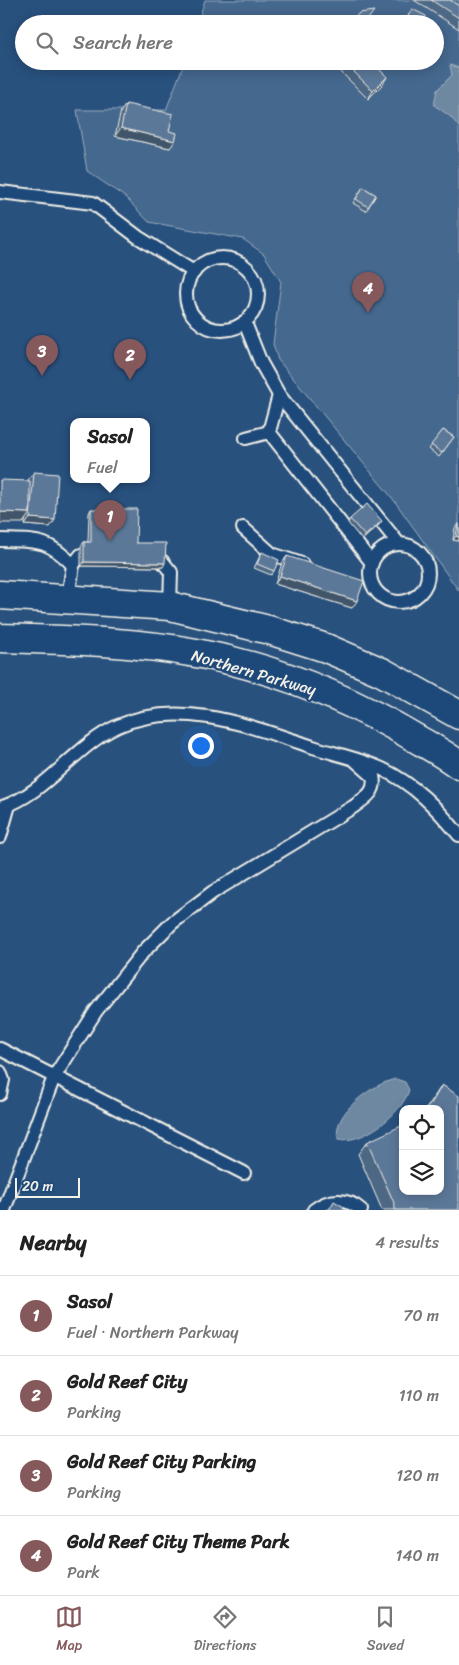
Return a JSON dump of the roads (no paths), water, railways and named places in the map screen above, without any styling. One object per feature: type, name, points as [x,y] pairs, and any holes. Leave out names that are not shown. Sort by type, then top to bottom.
[{"type":"main road","points":[[0,595],[170,606],[268,630],[326,648],[382,672],[459,715]]},
{"type":"main road","name":"Northern Parkway","points":[[0,638],[112,642],[197,653],[253,668],[321,691],[381,718],[459,765]]},
{"type":"lane","points":[[0,192],[93,203],[138,238],[194,272]]},
{"type":"lane","points":[[226,258],[248,268],[255,278],[259,290],[256,308],[245,323],[235,328],[218,330],[202,324],[188,306],[186,295],[188,284],[194,272],[213,259],[226,258]]},
{"type":"lane","points":[[245,323],[261,363],[279,395],[399,544],[417,550],[427,566],[426,585],[413,599],[404,602],[395,602],[378,593],[370,576],[372,563],[381,550],[399,544]]},
{"type":"lane","points":[[268,432],[279,395]]},
{"type":"lane","points":[[246,438],[268,432]]},
{"type":"lane","points":[[268,432],[372,563]]},
{"type":"lane","points":[[243,528],[272,554],[318,569]]},
{"type":"lane","points":[[0,540],[47,544],[77,560],[68,598]]},
{"type":"lane","points":[[162,561],[171,572],[170,606]]},
{"type":"lane","points":[[0,837],[4,806],[31,791],[84,746],[130,721],[189,714],[222,720],[382,769],[410,786],[437,808],[459,835]]},
{"type":"lane","points":[[4,1210],[54,1077],[110,991],[160,934],[213,892],[353,807],[369,795],[374,788],[373,776],[356,761]]},
{"type":"lane","points":[[0,1049],[244,1173]]},
{"type":"lane","points":[[0,1072],[3,1080],[0,1094]]},
{"type":"lane","points":[[314,1210],[325,1203],[336,1201],[349,1202],[361,1210]]},
{"type":"place","name":"Gold Reef City Theme Park","points":[[368,313]]},
{"type":"place","name":"Gold Reef City Parking","points":[[42,376]]},
{"type":"place","name":"Gold Reef City","points":[[130,380]]},
{"type":"place","name":"Sasol","points":[[110,541]]}]
